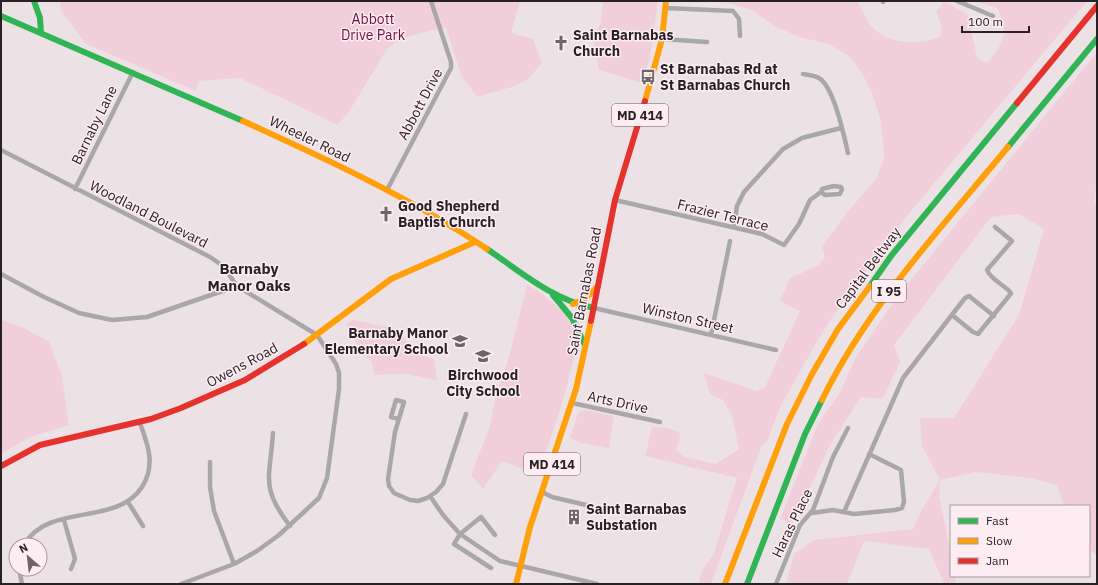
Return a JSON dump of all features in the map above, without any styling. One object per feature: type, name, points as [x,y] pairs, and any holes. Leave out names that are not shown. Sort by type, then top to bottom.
[{"type":"main road","points":[[34,1],[40,18],[41,33]]},
{"type":"main road","name":"Saint Barnabas Road","points":[[516,584],[519,566],[572,403],[586,346],[615,200],[649,89],[662,39],[666,1]]},
{"type":"main road","name":"Capital Beltway","points":[[725,584],[776,450],[799,399],[824,352],[854,305],[891,256],[1097,6]]},
{"type":"main road","name":"Wheeler Road","points":[[1,16],[258,127],[387,190],[433,215],[553,295],[573,304],[594,308]]},
{"type":"main road","name":"I 95","points":[[747,584],[805,434],[829,385],[855,341],[906,270],[1097,38]]},
{"type":"main road","name":"Owens Road","points":[[1,466],[25,452],[50,442],[140,423],[181,408],[245,380],[294,351],[317,335],[376,288],[391,279],[475,242]]},
{"type":"main road","points":[[573,304],[585,299],[598,286]]},
{"type":"main road","points":[[553,295],[565,308],[579,328],[586,346]]},
{"type":"main road","points":[[721,584],[753,510]]},
{"type":"street","name":"Abbott Drive","points":[[387,190],[451,68],[451,62],[431,1]]},
{"type":"street","points":[[957,1],[992,16]]},
{"type":"street","points":[[665,8],[733,11],[739,19],[740,36]]},
{"type":"street","points":[[662,39],[707,42]]},
{"type":"street","name":"Barnaby Lane","points":[[75,189],[133,72]]},
{"type":"street","points":[[803,74],[818,77],[828,88],[834,100],[848,154]]},
{"type":"street","points":[[734,226],[737,206],[744,192],[783,149],[802,138],[841,128]]},
{"type":"street","name":"Woodland Boulevard","points":[[1,150],[210,257],[223,266],[237,286],[317,335],[336,364],[339,373],[333,434],[327,478],[319,498],[290,526],[262,548],[234,564],[181,584]]},
{"type":"street","name":"Frazier Terrace","points":[[615,200],[734,226],[762,234],[784,245],[799,224],[810,200],[821,192]]},
{"type":"street","points":[[952,315],[976,334],[982,331],[1010,293],[988,273],[988,268],[1012,241],[995,227]]},
{"type":"street","points":[[711,335],[730,241]]},
{"type":"street","points":[[1,274],[44,297],[79,313],[112,320],[147,317],[237,286]]},
{"type":"street","points":[[844,512],[902,378],[965,298],[969,296],[994,316]]},
{"type":"street","name":"Winston Street","points":[[594,308],[776,350]]},
{"type":"street","points":[[399,419],[391,417],[396,400],[404,402],[389,461],[389,486],[398,496],[410,500],[421,500],[430,496],[443,484],[466,414]]},
{"type":"street","name":"Arts Drive","points":[[572,403],[660,422]]},
{"type":"street","points":[[31,537],[39,528],[128,502],[141,488],[147,478],[150,466],[149,447],[140,423]]},
{"type":"street","name":"Haras Place","points":[[776,584],[800,525],[812,513],[833,458],[848,428]]},
{"type":"street","points":[[273,434],[269,489],[278,510],[290,526]]},
{"type":"street","points":[[812,513],[828,510],[854,514],[902,508],[904,504],[901,470],[869,454]]},
{"type":"street","points":[[210,462],[211,500],[234,564]]},
{"type":"street","points":[[542,492],[552,497],[603,509]]},
{"type":"street","points":[[430,496],[443,515],[460,534],[494,558],[510,564],[598,584]]},
{"type":"street","points":[[128,502],[143,526]]},
{"type":"street","points":[[491,568],[454,544],[460,534],[481,518],[495,535]]},
{"type":"street","points":[[64,520],[75,559],[71,569]]},
{"type":"green space","name":"Abbott Drive Park","points":[[60,1],[520,1],[511,33],[533,39],[542,63],[528,79],[512,87],[477,97],[461,75],[446,27],[401,38],[387,49],[350,110],[338,125],[240,78],[199,81],[196,91],[86,44],[61,11]]},
{"type":"green space","points":[[603,1],[658,1],[650,57],[642,83],[599,70],[593,36],[601,23]]},
{"type":"green space","points":[[721,1],[857,1],[872,27],[882,35],[898,41],[915,42],[932,40],[940,37],[942,27],[936,12],[944,1],[968,15],[977,58],[987,63],[1001,44],[1004,31],[1003,24],[997,8],[975,1],[1087,1],[906,217],[847,295],[819,338],[780,407],[767,442],[762,445],[711,584],[699,584],[703,569],[713,556],[737,478],[645,456],[652,427],[667,428],[681,433],[676,450],[684,457],[716,464],[739,449],[732,416],[723,400],[710,394],[704,373],[757,391],[765,387],[800,311],[780,301],[790,278],[819,265],[825,257],[822,247],[845,215],[876,179],[884,158],[881,121],[872,93],[862,73],[848,55],[828,44],[800,37],[776,27],[752,10]]},
{"type":"green space","points":[[1097,52],[1097,181],[1094,202],[1097,204],[1097,556],[1091,551],[1090,548],[1090,505],[1064,505],[1057,485],[1030,478],[976,472],[940,480],[922,446],[920,418],[954,418],[1019,315],[1044,229],[1019,214],[991,217],[894,345],[900,362],[882,399],[861,397],[830,445],[792,525],[780,519],[818,424],[839,394],[856,357],[897,297]]},
{"type":"green space","points":[[527,284],[556,305],[567,317],[576,333],[574,359],[562,402],[538,475],[502,461],[483,489],[471,475],[490,426],[495,400],[510,353]]},
{"type":"green space","points":[[1,320],[22,327],[49,342],[62,376],[69,425],[30,437],[1,454]]},
{"type":"green space","points":[[353,320],[398,329],[414,353],[434,359],[437,380],[406,374],[374,375],[372,362],[361,353],[346,324]]},
{"type":"green space","points":[[585,410],[614,416],[609,448],[582,443],[570,438],[578,413]]},
{"type":"green space","points":[[940,480],[939,496],[950,549],[950,577],[955,577],[956,584],[944,584],[929,549],[864,541],[847,584],[786,584],[794,554],[814,540],[913,529],[921,511]]},
{"type":"traffic: fast","points":[[34,1],[40,18],[41,33]]},
{"type":"traffic: fast","points":[[1,16],[243,121]]},
{"type":"traffic: fast","points":[[1008,147],[1097,39]]},
{"type":"traffic: fast","points":[[870,286],[891,256],[1017,103]]},
{"type":"traffic: fast","points":[[487,249],[525,276],[551,292],[565,299],[594,308]]},
{"type":"traffic: fast","points":[[553,295],[572,318],[585,345]]},
{"type":"traffic: fast","points":[[747,584],[805,434],[822,400]]},
{"type":"traffic: slow","points":[[645,101],[662,39],[666,1]]},
{"type":"traffic: slow","points":[[243,121],[368,180],[458,230],[487,249]]},
{"type":"traffic: slow","points":[[822,400],[840,365],[884,300],[932,237],[1008,147]]},
{"type":"traffic: slow","points":[[304,344],[391,279],[475,242]]},
{"type":"traffic: slow","points":[[573,304],[585,299],[598,286]]},
{"type":"traffic: slow","points":[[725,584],[787,424],[812,374],[838,329],[870,286]]},
{"type":"traffic: slow","points":[[516,584],[530,527],[576,389],[591,321]]},
{"type":"traffic: jam","points":[[1017,103],[1097,6]]},
{"type":"traffic: jam","points":[[591,321],[615,200],[645,101]]},
{"type":"traffic: jam","points":[[1,466],[40,445],[151,419],[181,408],[245,380],[304,344]]},
{"type":"place","name":"Saint Barnabas Church","points":[[561,43]]},
{"type":"place","name":"St Barnabas Rd at St Barnabas Church","points":[[648,77]]},
{"type":"place","name":"Good Shepherd Baptist Church","points":[[386,214]]},
{"type":"place","name":"Barnaby Manor Elementary School","points":[[460,341]]},
{"type":"place","name":"Birchwood City School","points":[[483,356]]},
{"type":"place","name":"Saint Barnabas Substation","points":[[574,517]]},
{"type":"district","name":"Barnaby Manor Oaks","points":[[249,278]]}]
